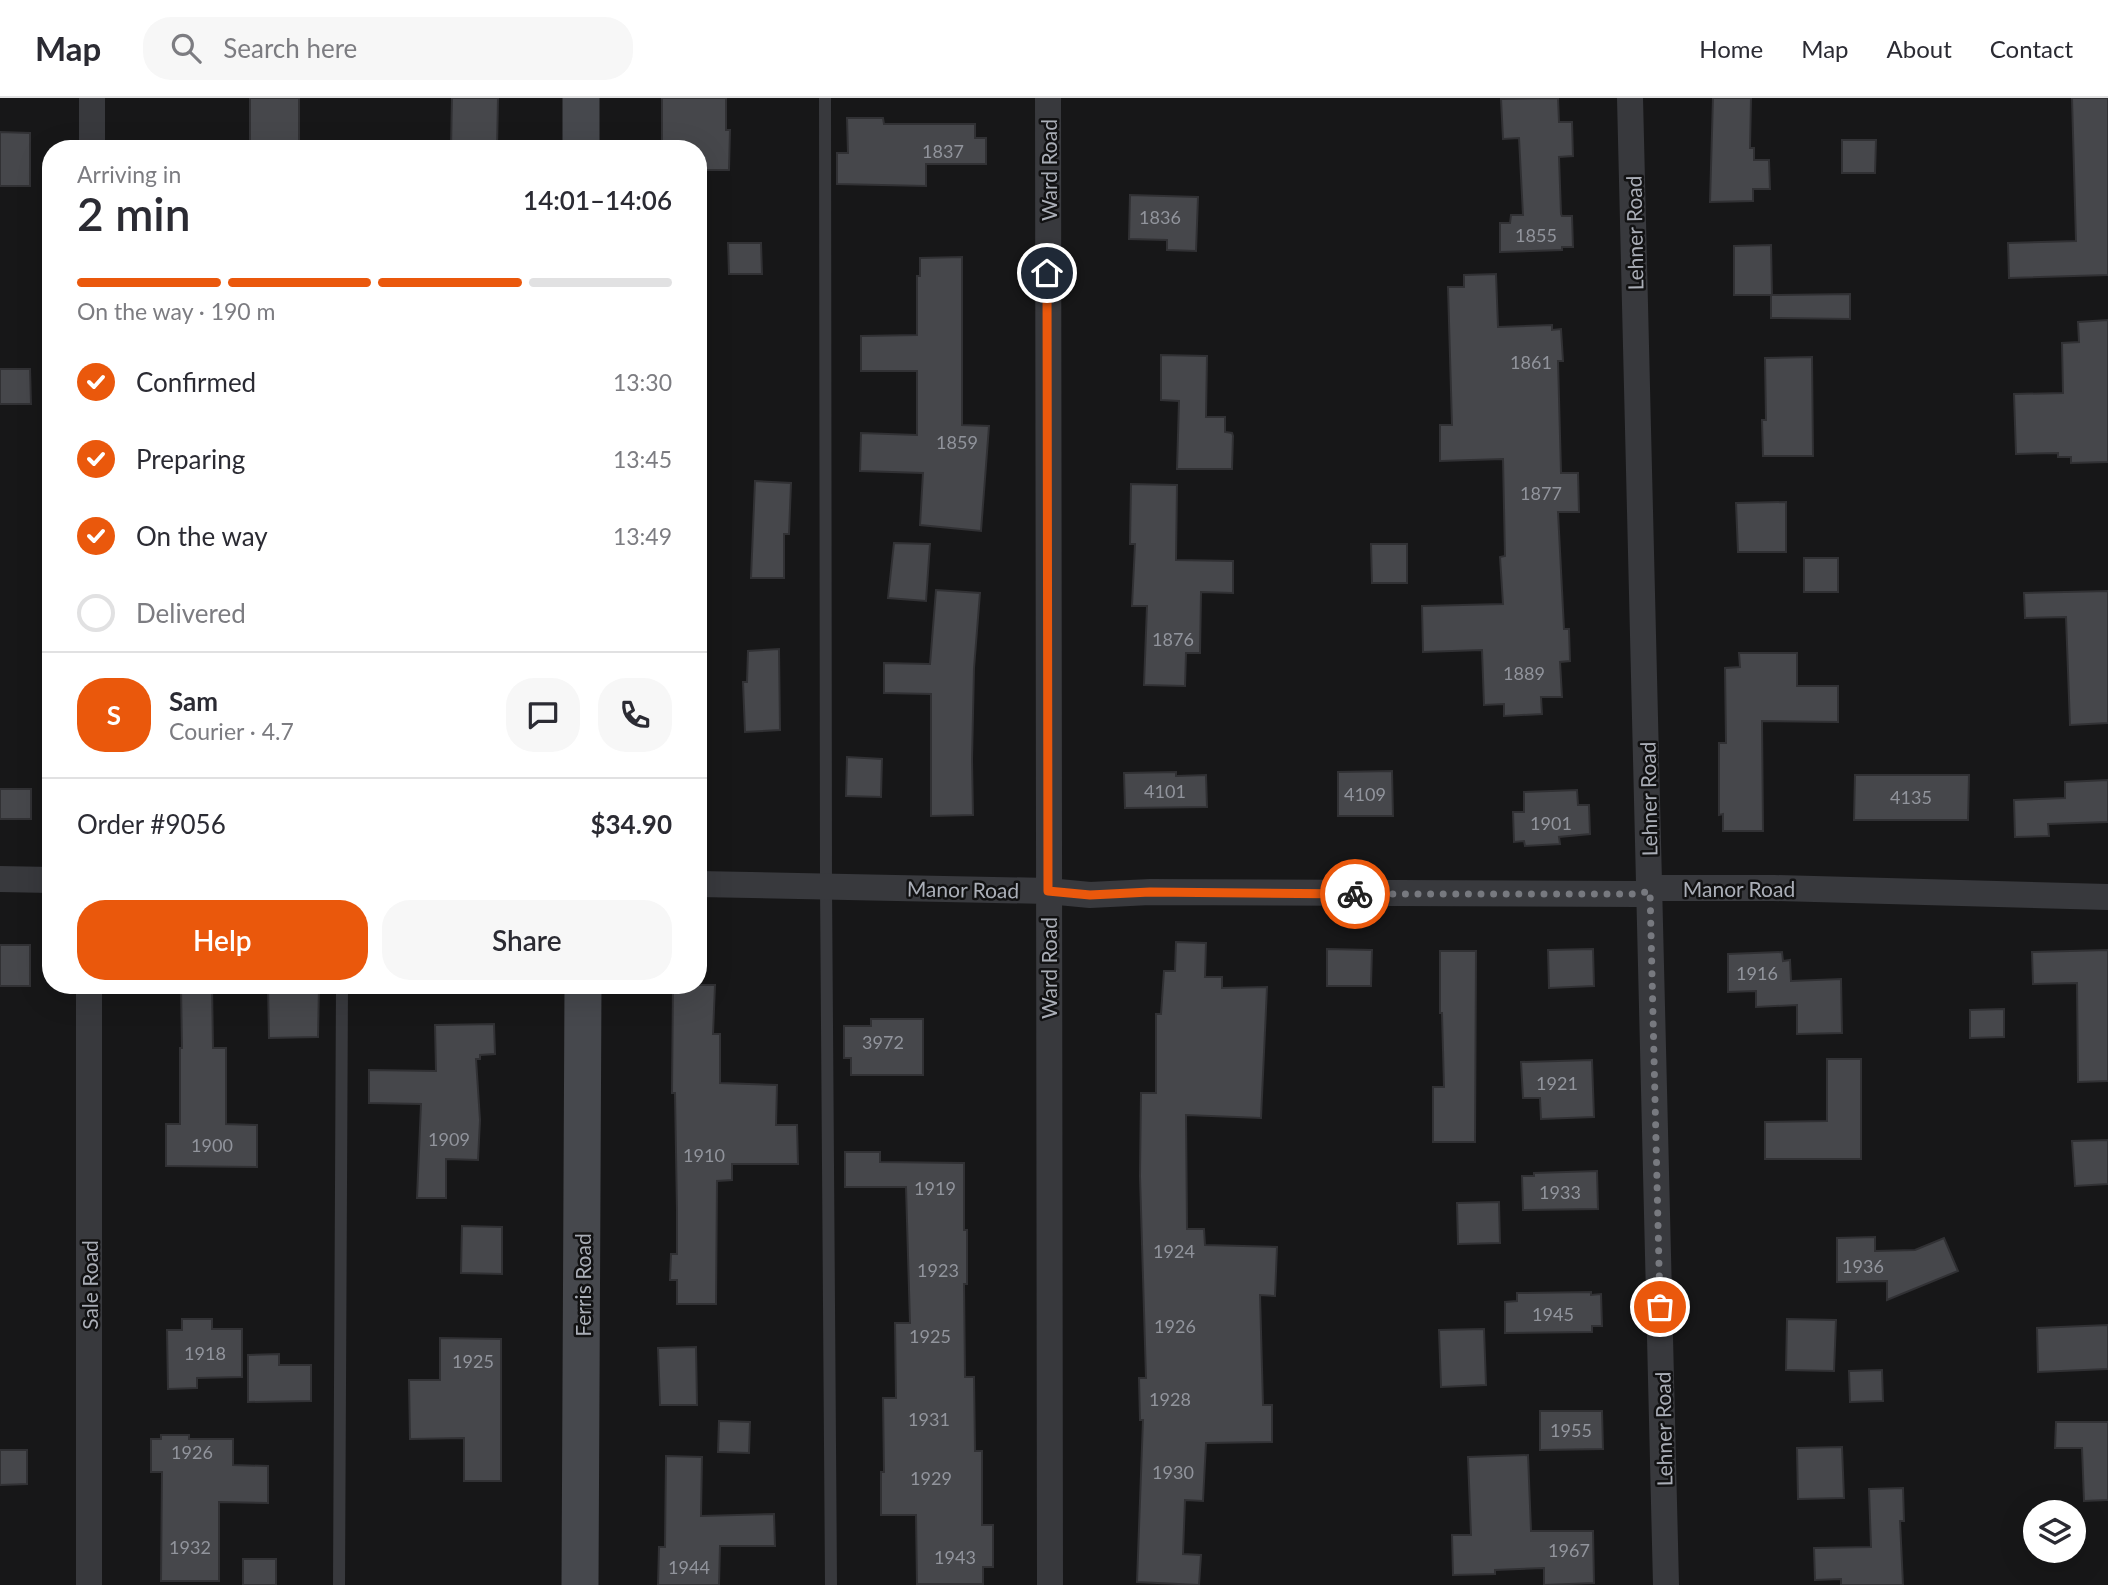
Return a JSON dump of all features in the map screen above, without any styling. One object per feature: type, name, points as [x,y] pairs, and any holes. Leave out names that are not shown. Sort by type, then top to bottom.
[{"type":"main road","points":[[581,98],[581,140]]},
{"type":"main road","name":"Ferris Road","points":[[580,1585],[583,994]]},
{"type":"street","points":[[92,98],[92,140]]},
{"type":"street","name":"Ward Road","points":[[1048,98],[1050,1585]]},
{"type":"street","name":"Lehner Road","points":[[1630,98],[1666,1585]]},
{"type":"street","points":[[0,879],[42,880]]},
{"type":"street","name":"Manor Road","points":[[707,884],[1048,891],[1090,895],[1150,892],[1637,894],[1661,888],[1774,888],[2108,897]]},
{"type":"street","name":"Sale Road","points":[[89,994],[89,1585]]},
{"type":"lane","points":[[825,98],[826,886],[831,1585]]},
{"type":"lane","points":[[339,1585],[342,994]]},
{"type":"building","points":[[250,98],[299,98],[299,140],[250,140]]},
{"type":"building","points":[[452,98],[498,98],[497,140],[451,140]]},
{"type":"building","points":[[662,98],[726,98],[726,130],[730,130],[729,170],[707,170],[707,140],[662,140]]},
{"type":"building","points":[[1558,98],[1559,122],[1572,122],[1573,156],[1559,157],[1561,214],[1572,216],[1573,247],[1562,247],[1562,250],[1500,252],[1500,223],[1510,223],[1511,215],[1523,215],[1519,138],[1503,139],[1501,99]]},
{"type":"building","points":[[1713,98],[1751,98],[1750,148],[1754,148],[1754,160],[1769,160],[1770,189],[1753,189],[1753,201],[1710,202]]},
{"type":"building","points":[[2072,98],[2108,98],[2108,275],[2009,278],[2008,243],[2076,241]]},
{"type":"building","points":[[847,118],[883,118],[884,124],[975,124],[975,138],[986,138],[986,164],[926,164],[926,186],[837,184],[837,153],[848,153]]},
{"type":"building","points":[[0,132],[30,133],[30,186],[0,186]]},
{"type":"building","points":[[1842,140],[1876,140],[1875,173],[1842,173]]},
{"type":"building","points":[[1130,195],[1198,197],[1196,251],[1167,250],[1167,240],[1129,239]]},
{"type":"building","points":[[728,243],[761,243],[762,274],[729,274]]},
{"type":"building","points":[[1771,245],[1772,295],[1734,295],[1734,246]]},
{"type":"building","points":[[962,257],[962,425],[989,426],[981,531],[920,525],[923,473],[860,471],[861,433],[917,435],[917,371],[861,371],[861,336],[917,335],[917,276],[920,276],[920,258]]},
{"type":"building","points":[[1496,274],[1498,327],[1552,325],[1552,330],[1561,329],[1563,361],[1558,361],[1561,473],[1578,473],[1579,512],[1558,512],[1564,629],[1569,629],[1570,661],[1560,662],[1562,697],[1541,697],[1542,714],[1504,716],[1504,704],[1484,705],[1482,650],[1423,652],[1422,606],[1503,604],[1500,557],[1505,556],[1503,459],[1440,461],[1440,425],[1452,425],[1448,287],[1464,287],[1464,275]]},
{"type":"building","points":[[1850,294],[1850,319],[1771,318],[1771,295]]},
{"type":"building","points":[[2108,320],[2108,462],[2071,463],[2071,457],[2058,457],[2058,453],[2016,454],[2014,394],[2063,393],[2062,343],[2079,342],[2078,322]]},
{"type":"building","points":[[1161,355],[1207,356],[1206,417],[1225,417],[1225,432],[1232,433],[1233,436],[1232,469],[1177,469],[1179,401],[1161,400]]},
{"type":"building","points":[[1812,357],[1813,456],[1763,456],[1762,420],[1766,420],[1765,358]]},
{"type":"building","points":[[0,369],[30,369],[31,404],[0,404]]},
{"type":"building","points":[[755,481],[791,483],[789,534],[784,534],[784,578],[751,578]]},
{"type":"building","points":[[1131,484],[1177,485],[1176,560],[1233,561],[1233,593],[1201,592],[1200,653],[1186,653],[1185,686],[1144,685],[1147,606],[1132,606],[1135,544],[1130,544]]},
{"type":"building","points":[[1786,502],[1786,552],[1738,552],[1736,503]]},
{"type":"building","points":[[894,543],[930,544],[926,601],[888,598]]},
{"type":"building","points":[[1371,544],[1407,544],[1407,583],[1372,583]]},
{"type":"building","points":[[1804,558],[1838,558],[1838,592],[1804,592]]},
{"type":"building","points":[[936,590],[980,593],[974,668],[973,815],[931,816],[931,694],[884,693],[884,663],[930,664]]},
{"type":"building","points":[[2108,591],[2108,723],[2070,725],[2066,617],[2025,618],[2024,593]]},
{"type":"building","points":[[779,649],[780,730],[745,732],[743,682],[747,682],[748,651]]},
{"type":"building","points":[[1739,653],[1797,653],[1797,686],[1838,686],[1838,722],[1762,721],[1763,831],[1723,831],[1723,814],[1719,815],[1719,743],[1726,743],[1725,668],[1740,667]]},
{"type":"building","points":[[847,757],[882,759],[881,797],[846,796]]},
{"type":"building","points":[[1392,771],[1393,816],[1338,816],[1338,772]]},
{"type":"building","points":[[1176,772],[1176,776],[1206,775],[1207,807],[1125,808],[1124,773]]},
{"type":"building","points":[[1855,775],[1969,775],[1968,820],[1854,820]]},
{"type":"building","points":[[2108,780],[2108,822],[2048,824],[2049,836],[2015,837],[2014,800],[2065,798],[2065,782]]},
{"type":"building","points":[[0,789],[31,789],[31,819],[0,819]]},
{"type":"building","points":[[1577,790],[1578,805],[1589,805],[1590,834],[1559,837],[1560,844],[1525,846],[1524,841],[1514,842],[1513,812],[1524,812],[1524,792]]},
{"type":"building","points":[[1176,942],[1206,943],[1205,977],[1222,977],[1222,988],[1267,987],[1261,1118],[1186,1115],[1187,1229],[1204,1229],[1205,1245],[1277,1247],[1275,1296],[1260,1295],[1263,1405],[1272,1405],[1272,1442],[1206,1443],[1203,1501],[1185,1500],[1183,1554],[1201,1555],[1199,1585],[1137,1582],[1143,1420],[1140,1420],[1139,1378],[1146,1378],[1140,1176],[1141,1093],[1156,1093],[1156,1014],[1161,1014],[1164,971],[1175,971]]},
{"type":"building","points":[[0,945],[30,945],[30,986],[0,986]]},
{"type":"building","points":[[1327,949],[1372,950],[1371,986],[1327,986]]},
{"type":"building","points":[[1593,949],[1594,986],[1549,988],[1548,950]]},
{"type":"building","points":[[2108,950],[2108,1081],[2078,1082],[2077,983],[2033,984],[2032,952]]},
{"type":"building","points":[[1440,951],[1476,951],[1475,1142],[1433,1142],[1433,1087],[1444,1087]]},
{"type":"building","points":[[1782,952],[1783,961],[1790,960],[1791,981],[1841,979],[1842,1033],[1797,1034],[1797,1005],[1756,1007],[1756,991],[1728,992],[1728,954]]},
{"type":"building","points":[[707,985],[715,985],[713,1034],[720,1034],[720,1083],[777,1085],[776,1125],[797,1125],[798,1164],[732,1164],[732,1180],[717,1181],[716,1304],[677,1304],[677,1280],[670,1280],[671,1254],[677,1254],[675,1093],[672,1093],[673,994],[707,994]]},
{"type":"building","points":[[181,994],[212,994],[213,1048],[226,1048],[226,1124],[257,1125],[257,1167],[166,1166],[166,1124],[180,1124]]},
{"type":"building","points":[[268,994],[319,994],[318,1037],[269,1038]]},
{"type":"building","points":[[2004,1009],[2004,1037],[1970,1038],[1970,1010]]},
{"type":"building","points":[[871,1019],[923,1019],[923,1075],[851,1075],[851,1058],[844,1058],[844,1026],[871,1026]]},
{"type":"building","points":[[494,1024],[495,1054],[480,1055],[480,1059],[476,1059],[480,1120],[478,1160],[446,1159],[446,1198],[417,1198],[421,1104],[369,1103],[369,1070],[436,1071],[435,1025]]},
{"type":"building","points":[[1827,1059],[1861,1059],[1861,1159],[1765,1159],[1765,1122],[1827,1121]]},
{"type":"building","points":[[1592,1060],[1594,1117],[1541,1119],[1540,1098],[1523,1098],[1521,1062]]},
{"type":"building","points":[[2108,1140],[2108,1184],[2075,1186],[2072,1141]]},
{"type":"building","points":[[845,1152],[880,1152],[880,1162],[964,1163],[964,1230],[967,1230],[967,1284],[964,1284],[965,1377],[974,1377],[975,1451],[982,1451],[982,1525],[993,1525],[993,1567],[983,1567],[983,1584],[917,1584],[916,1515],[881,1515],[881,1472],[884,1472],[883,1398],[896,1398],[895,1323],[910,1323],[906,1187],[845,1187]]},
{"type":"building","points":[[1597,1171],[1598,1209],[1523,1210],[1522,1176],[1534,1176],[1534,1173]]},
{"type":"building","points":[[1499,1202],[1500,1243],[1458,1244],[1457,1203]]},
{"type":"building","points":[[462,1226],[502,1227],[502,1274],[461,1273]]},
{"type":"building","points":[[1875,1237],[1875,1251],[1915,1250],[1944,1238],[1958,1271],[1887,1300],[1887,1281],[1837,1282],[1837,1238]]},
{"type":"building","points":[[1591,1292],[1591,1295],[1601,1294],[1602,1326],[1592,1326],[1592,1332],[1505,1333],[1505,1302],[1517,1301],[1517,1293]]},
{"type":"building","points":[[182,1319],[212,1319],[212,1329],[242,1329],[242,1377],[197,1378],[197,1388],[168,1389],[167,1330],[182,1330]]},
{"type":"building","points":[[1787,1319],[1836,1320],[1834,1371],[1786,1370]]},
{"type":"building","points":[[2108,1325],[2108,1369],[2038,1372],[2037,1328]]},
{"type":"building","points":[[1484,1329],[1486,1385],[1441,1387],[1439,1330]]},
{"type":"building","points":[[440,1338],[501,1339],[501,1481],[464,1481],[464,1438],[410,1439],[409,1380],[440,1380]]},
{"type":"building","points":[[696,1347],[697,1405],[660,1405],[658,1348]]},
{"type":"building","points":[[279,1354],[279,1365],[311,1365],[311,1401],[248,1402],[248,1355]]},
{"type":"building","points":[[1882,1370],[1883,1401],[1850,1402],[1849,1371]]},
{"type":"building","points":[[1540,1411],[1602,1411],[1603,1449],[1540,1450]]},
{"type":"building","points":[[719,1421],[750,1422],[749,1453],[718,1452]]},
{"type":"building","points":[[2056,1422],[2108,1422],[2108,1500],[2084,1500],[2082,1448],[2055,1448]]},
{"type":"building","points":[[161,1435],[189,1435],[189,1439],[233,1439],[233,1465],[268,1466],[268,1503],[219,1502],[219,1581],[161,1581],[162,1472],[151,1472],[151,1439],[161,1439]]},
{"type":"building","points":[[1842,1447],[1844,1498],[1798,1499],[1797,1448]]},
{"type":"building","points":[[0,1450],[27,1450],[27,1484],[0,1485]]},
{"type":"building","points":[[1528,1455],[1531,1531],[1593,1531],[1594,1583],[1544,1585],[1544,1568],[1495,1570],[1495,1574],[1453,1575],[1452,1535],[1471,1535],[1468,1457]]},
{"type":"building","points":[[666,1456],[702,1457],[701,1516],[774,1514],[775,1546],[720,1546],[719,1585],[658,1585],[659,1547],[665,1547]]},
{"type":"building","points":[[1903,1488],[1904,1521],[1900,1521],[1903,1585],[1841,1585],[1841,1579],[1815,1580],[1814,1548],[1871,1547],[1869,1489]]},
{"type":"building","points":[[243,1559],[276,1559],[276,1585],[243,1585]]},
{"type":"way so far","points":[[1355,894],[1637,894],[1650,891],[1660,1307]]},
{"type":"route","points":[[1047,273],[1048,891],[1090,895],[1150,892],[1355,894]]}]
